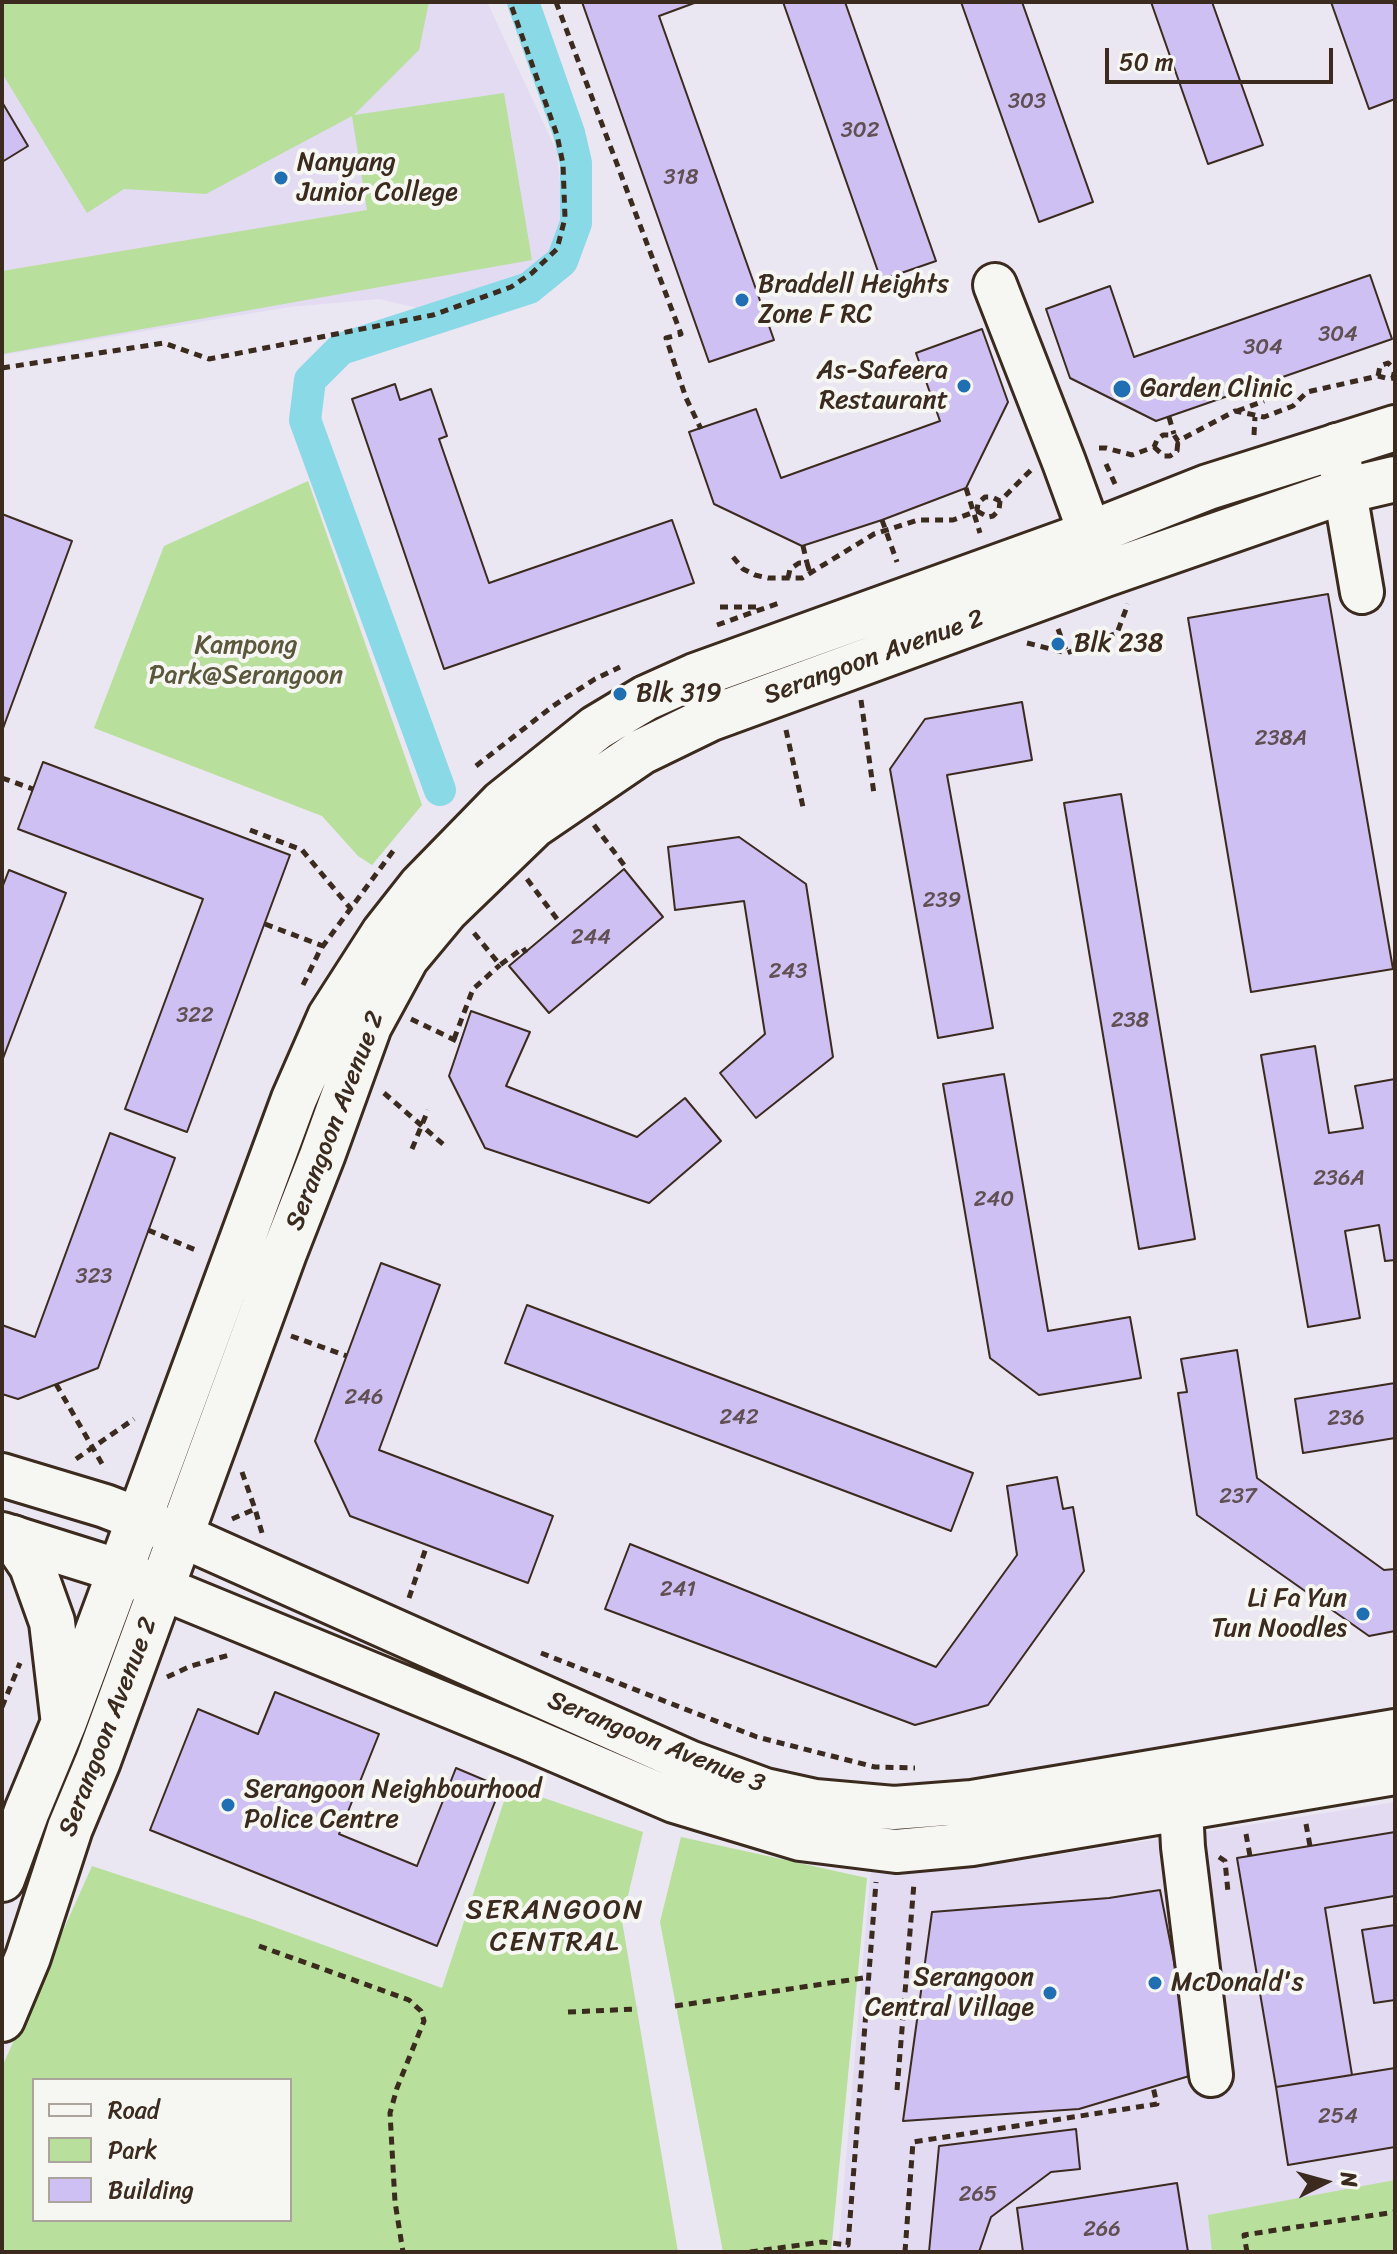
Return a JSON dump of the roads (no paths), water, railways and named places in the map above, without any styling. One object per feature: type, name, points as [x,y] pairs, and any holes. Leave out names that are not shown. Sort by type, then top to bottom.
[{"type":"main road","name":"Serangoon Avenue 2","points":[[2,1879],[140,1519],[294,1099],[330,1017],[384,933],[421,886],[502,803],[596,728],[646,698],[695,676],[1089,534],[1208,487],[1337,445],[1393,410]]},
{"type":"main road","name":"Serangoon Avenue 2","points":[[2,2019],[28,1957],[70,1828],[98,1761],[369,1026],[406,958],[446,910],[534,825],[641,752],[676,733],[744,705],[1105,574],[1344,491],[1395,479]]},
{"type":"main road","points":[[8,1536],[32,1566],[52,1622],[64,1722]]},
{"type":"main road","points":[[27,1811],[70,1828]]},
{"type":"street","points":[[995,285],[1105,574]]},
{"type":"street","points":[[1337,445],[1362,592]]},
{"type":"street","name":"Serangoon Avenue 3","points":[[2,1475],[180,1535],[689,1762],[765,1790],[815,1801],[894,1808],[972,1802],[1395,1731]]},
{"type":"street","name":"Serangoon Avenue 3","points":[[8,1536],[120,1571],[674,1801],[800,1839],[896,1851],[972,1844],[1395,1773]]},
{"type":"street","points":[[1181,1808],[1211,2075]]},
{"type":"waterway","points":[[440,790],[305,420],[310,380],[341,349],[529,288],[562,261],[576,223],[576,163],[569,133],[523,2]]},
{"type":"place","name":"Nanyang Junior College","points":[[281,178]]},
{"type":"place","name":"Braddell Heights Zone F RC","points":[[742,300]]},
{"type":"place","name":"As-Safeera Restaurant","points":[[964,386]]},
{"type":"place","name":"Garden Clinic","points":[[1122,389]]},
{"type":"place","name":"Blk 238","points":[[1058,644]]},
{"type":"place","name":"Blk 319","points":[[620,694]]},
{"type":"place","name":"Li Fa Yun Tun Noodles","points":[[1363,1614]]},
{"type":"place","name":"Serangoon Neighbourhood Police Centre","points":[[228,1805]]},
{"type":"place","name":"McDonald's","points":[[1155,1983]]},
{"type":"place","name":"Serangoon Central Village","points":[[1050,1993]]},
{"type":"district","name":"SERANGOON CENTRAL","points":[[555,1927]]},
{"type":"park label","name":"Kampong Park@Serangoon","points":[[246,661]]}]
